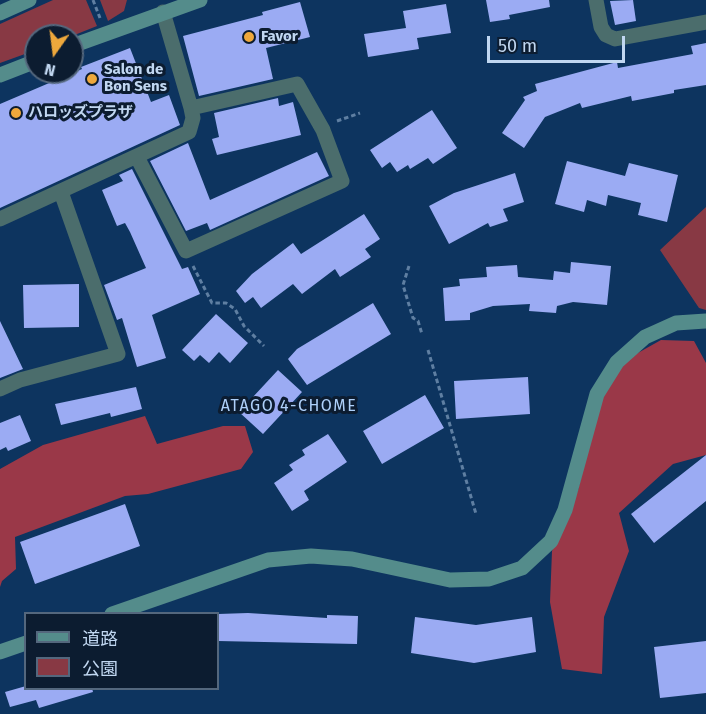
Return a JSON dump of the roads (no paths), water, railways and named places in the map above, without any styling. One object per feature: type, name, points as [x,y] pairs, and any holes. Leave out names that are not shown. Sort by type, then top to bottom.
[{"type":"street","points":[[0,13],[29,0]]},
{"type":"street","points":[[84,40],[161,4],[200,0]]},
{"type":"street","points":[[596,0],[601,27],[606,35],[615,39],[706,22]]},
{"type":"street","points":[[0,219],[189,132],[193,118],[191,108],[161,4]]},
{"type":"street","points":[[0,75],[24,66]]},
{"type":"street","points":[[137,157],[186,251],[342,181],[323,130],[297,84],[191,108]]},
{"type":"street","points":[[0,389],[20,380],[118,354],[61,192]]},
{"type":"street","points":[[118,612],[268,560],[312,556],[352,559],[450,580],[489,579],[522,567],[551,541],[565,510],[597,394],[616,362],[645,337],[676,323],[706,321]]},
{"type":"street","points":[[0,652],[24,644]]},
{"type":"place","name":"Favor","points":[[249,37]]},
{"type":"place","name":"Salon de Bon Sens","points":[[92,79]]},
{"type":"place","name":"ハロッズプラザ","points":[[16,113]]},
{"type":"district","name":"ATAGO 4-CHOME","points":[[289,407]]}]
